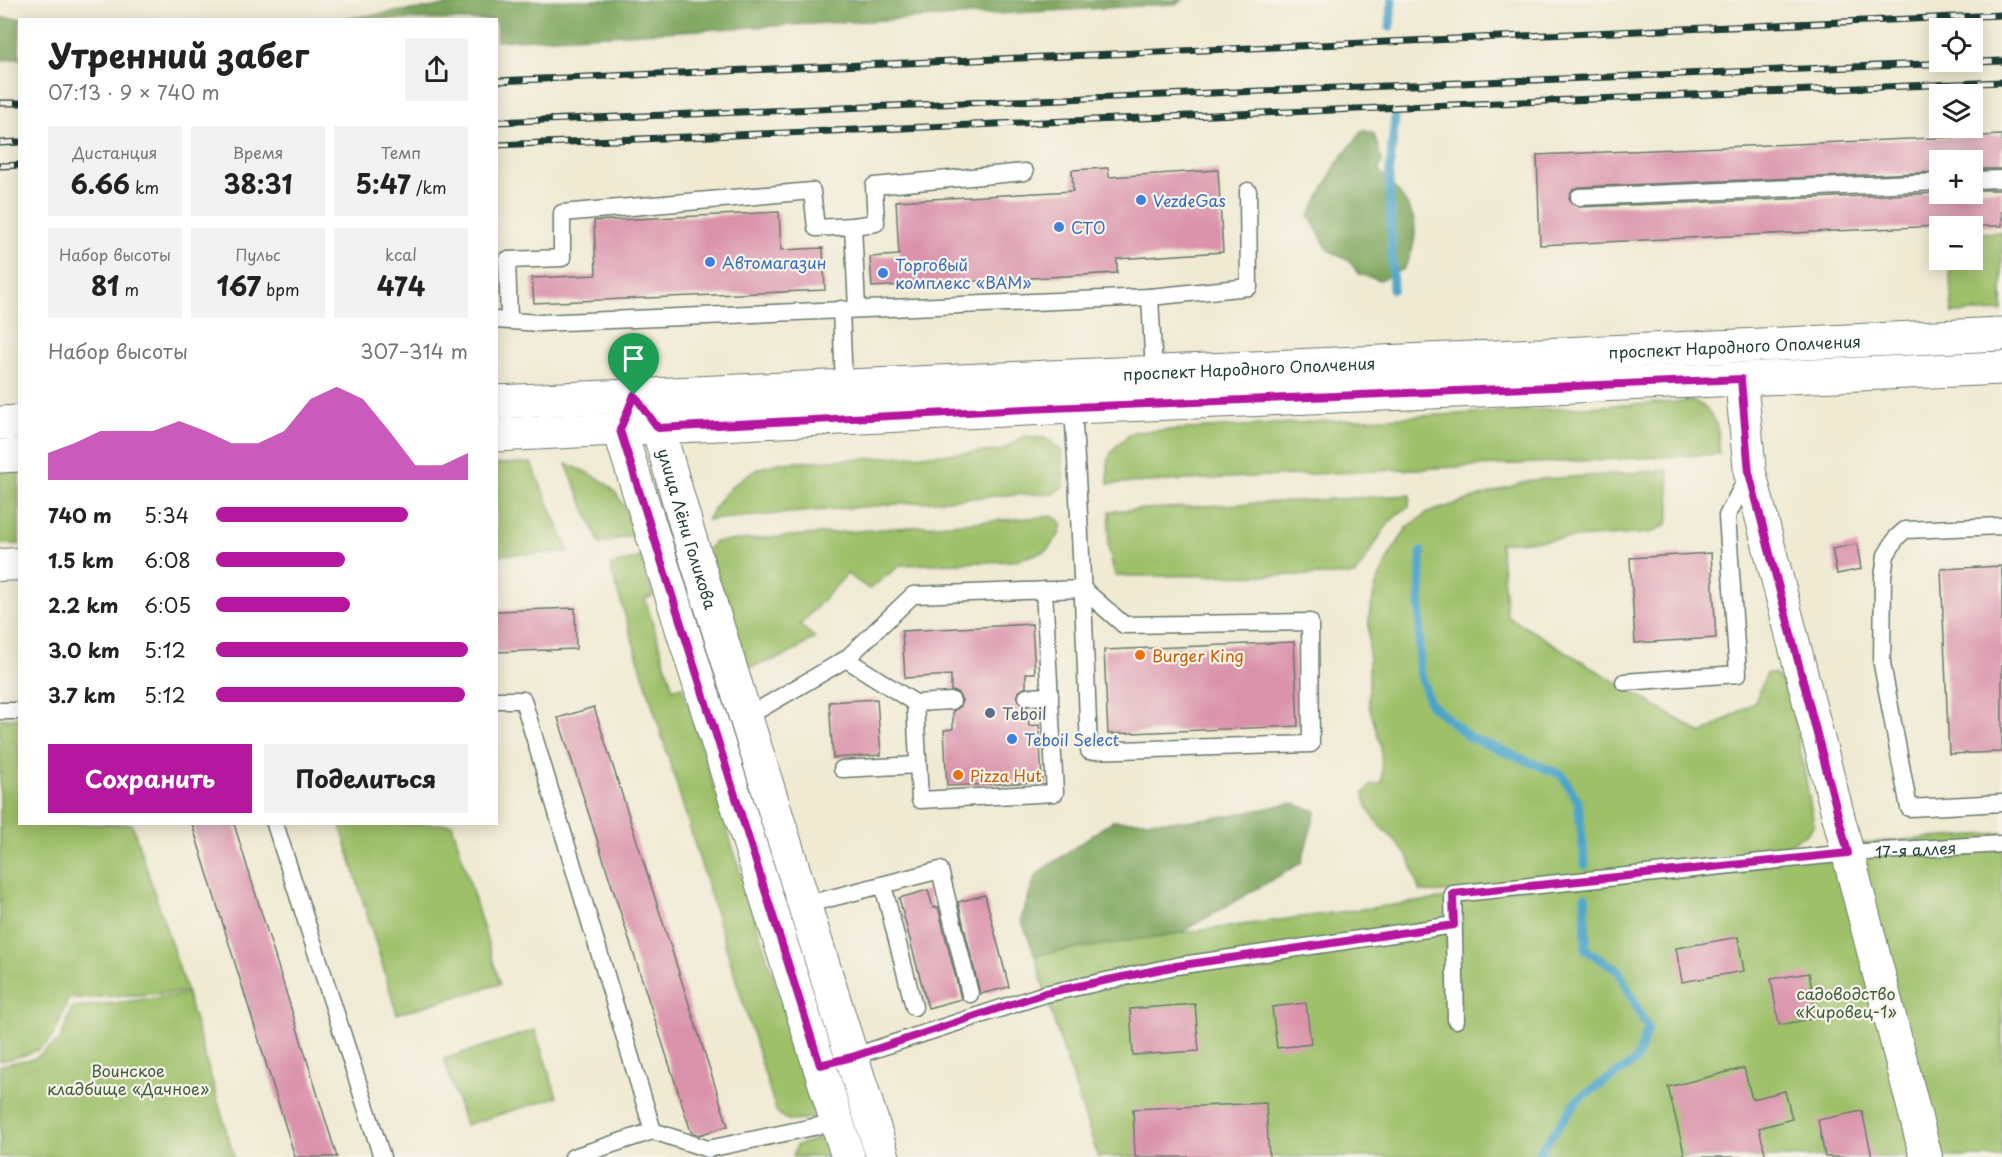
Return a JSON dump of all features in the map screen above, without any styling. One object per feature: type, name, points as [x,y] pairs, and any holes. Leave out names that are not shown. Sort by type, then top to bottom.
[{"type":"main road","name":"проспект Народного Ополчения","points":[[498,402],[2002,334]]},
{"type":"main road","name":"проспект Народного Ополчения","points":[[498,435],[2002,368]]},
{"type":"main road","name":"улица Лёни Голикова","points":[[634,395],[658,428],[883,1157]]},
{"type":"main road","points":[[634,395],[620,430],[848,1157]]},
{"type":"main road","points":[[0,423],[18,423]]},
{"type":"main road","points":[[0,456],[18,455]]},
{"type":"street","points":[[1741,379],[1749,473],[1926,1157]]},
{"type":"street","points":[[0,565],[18,564]]},
{"type":"lane","points":[[1025,172],[874,186],[876,223],[853,226],[816,228],[812,191],[562,213],[562,258],[507,260],[503,320],[539,323],[1150,297],[1249,287],[1248,191]]},
{"type":"lane","points":[[1983,180],[2002,179]]},
{"type":"lane","points":[[1579,197],[1929,182]]},
{"type":"lane","points":[[844,387],[853,226]]},
{"type":"lane","points":[[1150,297],[1154,372]]},
{"type":"lane","points":[[714,730],[746,718],[846,658],[914,595],[1083,589],[1124,625],[1310,622],[1311,744],[1089,751],[1083,589],[1073,408]]},
{"type":"lane","points":[[1624,682],[1738,674],[1727,516],[1749,473]]},
{"type":"lane","points":[[2002,526],[1905,530],[1897,537],[1886,555],[1883,577],[1882,653],[1909,808],[2002,803]]},
{"type":"lane","points":[[915,703],[920,800],[1055,793],[1044,590]]},
{"type":"lane","points":[[846,658],[915,703],[952,701]]},
{"type":"lane","points":[[1027,697],[1050,696]]},
{"type":"lane","points":[[498,700],[523,700],[653,1131]]},
{"type":"lane","points":[[0,711],[18,711]]},
{"type":"lane","points":[[842,769],[918,765]]},
{"type":"lane","points":[[275,825],[382,1157]]},
{"type":"lane","name":"17-я аллея","points":[[1456,1020],[1453,894],[1848,853],[2002,844]]},
{"type":"lane","points":[[804,905],[940,870],[970,994]]},
{"type":"lane","points":[[883,885],[914,1007]]},
{"type":"lane","points":[[820,1065],[852,1057],[1045,993],[1176,966],[1454,925]]},
{"type":"lane","points":[[573,1157],[653,1131],[708,1149],[837,1122],[869,1113]]},
{"type":"green space","points":[[1183,0],[1176,4],[498,41],[498,18],[348,18],[482,1]]},
{"type":"green space","points":[[0,18],[18,18],[18,59],[0,60]]},
{"type":"green space","points":[[1363,130],[1374,134],[1382,161],[1379,171],[1400,194],[1412,216],[1415,227],[1415,239],[1404,269],[1380,280],[1359,274],[1349,261],[1328,250],[1309,216],[1337,163]]},
{"type":"green space","points":[[2002,232],[2002,311],[1952,313],[1950,270],[1983,270],[1983,233]]},
{"type":"green space","points":[[1694,401],[1712,416],[1718,430],[1719,454],[1108,484],[1108,465],[1111,454],[1118,444],[1133,432]]},
{"type":"green space","points":[[1025,436],[1048,439],[1062,451],[1064,486],[1052,494],[1006,495],[707,520],[720,499],[736,482],[767,466],[779,463],[1000,451]]},
{"type":"green space","points":[[531,463],[569,552],[498,555],[498,464]]},
{"type":"green space","points":[[566,464],[593,475],[611,488],[624,506],[634,534],[600,544]]},
{"type":"green space","points":[[1668,470],[1670,508],[1667,524],[1650,533],[1500,543],[1507,616],[1702,734],[1755,702],[1767,673],[1776,674],[1790,693],[1814,824],[1807,834],[1784,847],[1445,892],[1420,891],[1409,859],[1370,812],[1364,793],[1371,785],[1382,783],[1381,746],[1369,706],[1369,619],[1375,588],[1389,556],[1407,528],[1427,513],[1531,480]]},
{"type":"green space","points":[[18,471],[18,544],[0,544],[0,472]]},
{"type":"green space","points":[[1410,495],[1409,507],[1391,520],[1354,575],[1115,576],[1108,546],[1110,511]]},
{"type":"green space","points":[[1053,516],[1062,523],[1059,535],[1046,551],[1013,561],[901,565],[869,589],[847,574],[800,625],[815,638],[787,655],[752,667],[741,662],[708,549],[714,542]]},
{"type":"green space","points":[[641,557],[653,596],[645,599],[673,689],[682,686],[817,1116],[790,1120],[785,1119],[776,1111],[610,566]]},
{"type":"green space","points":[[18,718],[18,825],[132,825],[187,992],[68,999],[58,1027],[46,1044],[29,1054],[0,1061],[0,719]]},
{"type":"green space","points":[[1291,803],[1316,811],[1301,863],[1180,933],[1035,955],[1021,919],[1036,875],[1112,821],[1186,821],[1233,815]]},
{"type":"green space","points":[[340,825],[452,825],[500,984],[397,1014]]},
{"type":"green space","name":"садоводство «Кировец-1»","points":[[2002,833],[2002,1157],[1098,1157],[1035,955],[1180,933],[1873,842]]},
{"type":"green space","name":"Воинское кладбище «Дачное»","points":[[187,994],[234,1157],[0,1157],[0,1065],[35,1058],[60,1040],[72,1008]]},
{"type":"green space","points":[[535,1030],[557,1097],[465,1125],[444,1059]]},
{"type":"green space","points":[[823,1138],[829,1157],[793,1157],[797,1145]]},
{"type":"building","points":[[2002,135],[2002,169],[1983,169],[1983,150],[1929,150],[1929,172],[1579,187],[1573,189],[1569,197],[1571,203],[1579,207],[1929,193],[1929,204],[1983,204],[1983,190],[2002,190],[2002,226],[1983,226],[1983,216],[1929,216],[1929,227],[1540,245],[1537,155],[1932,138],[1983,138],[1983,136]]},
{"type":"building","name":"СТО","points":[[1108,168],[1109,177],[1218,170],[1223,252],[1117,259],[1117,273],[872,287],[870,257],[899,255],[896,201],[1073,191],[1072,170]]},
{"type":"building","name":"Автомагазин","points":[[779,212],[781,250],[823,248],[825,290],[534,303],[532,278],[596,275],[594,221]]},
{"type":"building","points":[[1857,544],[1861,569],[1837,574],[1832,549]]},
{"type":"building","points":[[1711,553],[1716,638],[1635,643],[1630,558]]},
{"type":"building","points":[[2002,566],[2002,752],[1949,754],[1941,569]]},
{"type":"building","points":[[575,608],[576,649],[498,652],[498,611]]},
{"type":"building","name":"Teboil","points":[[1032,624],[1035,673],[1026,673],[1026,687],[1018,692],[1017,698],[1022,706],[1027,707],[1029,726],[1039,725],[1042,782],[947,786],[944,730],[953,729],[953,711],[961,706],[962,700],[957,692],[951,691],[951,675],[905,678],[902,631]]},
{"type":"building","points":[[1294,642],[1298,726],[1108,734],[1104,650]]},
{"type":"building","points":[[877,699],[881,755],[833,758],[829,702]]},
{"type":"building","points":[[594,707],[728,1126],[699,1135],[691,1132],[558,718]]},
{"type":"building","points":[[192,825],[234,825],[337,1157],[295,1157]]},
{"type":"building","points":[[928,890],[933,908],[938,907],[961,999],[928,1008],[899,898]]},
{"type":"building","points":[[985,895],[1009,987],[980,994],[958,902]]},
{"type":"building","points":[[1738,937],[1744,971],[1682,982],[1676,948]]},
{"type":"building","points":[[1809,973],[1817,1018],[1779,1025],[1771,979]]},
{"type":"building","points":[[1306,1003],[1311,1044],[1277,1048],[1272,1007]]},
{"type":"building","points":[[1195,1004],[1199,1051],[1133,1055],[1130,1009]]},
{"type":"building","points":[[1744,1068],[1752,1099],[1785,1091],[1792,1119],[1759,1128],[1766,1157],[1685,1157],[1668,1087]]},
{"type":"building","points":[[1266,1103],[1269,1157],[1135,1157],[1133,1109]]},
{"type":"building","points":[[1862,1111],[1872,1157],[1825,1157],[1818,1120]]},
{"type":"waterway","points":[[1390,27],[1392,0]]},
{"type":"waterway","points":[[1393,289],[1389,175],[1395,118]]},
{"type":"waterway","points":[[1421,552],[1419,669],[1430,704],[1469,737],[1562,775],[1578,801],[1585,865]]},
{"type":"waterway","points":[[1536,1157],[1578,1099],[1636,1061],[1648,1029],[1618,970],[1586,950],[1585,897]]},
{"type":"railway","points":[[498,81],[2002,15]]},
{"type":"railway","points":[[498,122],[2002,61]]},
{"type":"railway","points":[[498,145],[2002,82]]},
{"type":"railway","points":[[0,103],[18,103]]},
{"type":"railway","points":[[0,143],[18,142]]},
{"type":"railway","points":[[0,166],[18,165]]},
{"type":"place","name":"VezdeGas","points":[[1141,200]]},
{"type":"place","name":"СТО","points":[[1059,227]]},
{"type":"place","name":"Автомагазин","points":[[710,262]]},
{"type":"place","name":"Торговый комплекс «ВАМ»","points":[[883,273]]},
{"type":"place","name":"Burger King","points":[[1140,655]]},
{"type":"place","name":"Teboil","points":[[990,713]]},
{"type":"place","name":"Teboil Select","points":[[1012,739]]},
{"type":"place","name":"Pizza Hut","points":[[958,775]]},
{"type":"route","points":[[1741,379],[1749,473],[1848,853],[1453,894],[1454,925],[1176,966],[1045,993],[852,1057],[820,1065],[620,430],[634,395],[658,428],[1026,409],[1741,379]]}]
